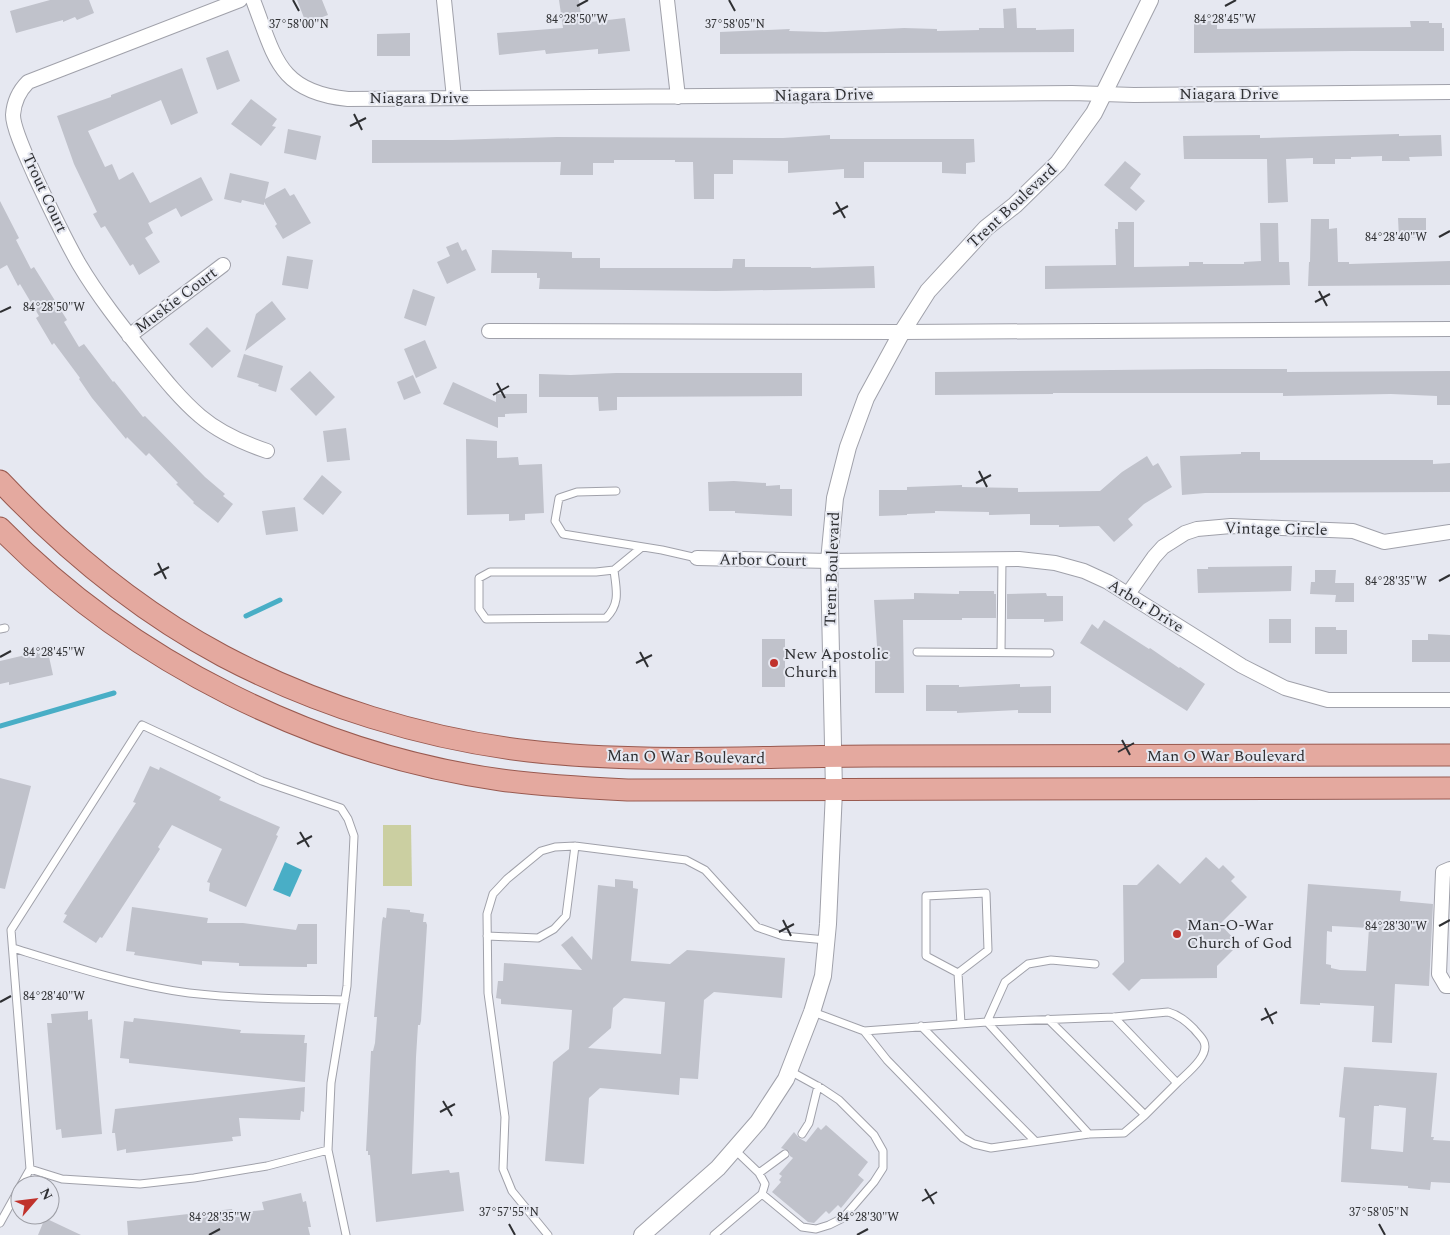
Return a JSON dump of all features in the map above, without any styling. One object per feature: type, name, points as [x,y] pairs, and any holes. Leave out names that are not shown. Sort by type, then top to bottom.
[{"type":"main road","name":"Man O War Boulevard","points":[[0,481],[27,510],[89,565],[136,602],[222,655],[265,676],[352,710],[439,736],[529,751],[592,756],[832,758],[1450,755]]},
{"type":"main road","name":"Man O War Boulevard","points":[[0,528],[24,553],[59,584],[125,634],[199,678],[247,703],[288,722],[354,746],[401,759],[501,780],[568,788],[629,790],[1450,788]]},
{"type":"street","name":"Trout Court","points":[[240,0],[28,82],[20,89],[15,101],[13,117],[31,166],[57,222],[80,265],[112,314],[158,372],[199,415],[225,434],[251,446],[267,450]]},
{"type":"street","name":"Niagara Drive","points":[[252,0],[282,70],[309,90],[330,97],[348,99],[1450,92]]},
{"type":"street","points":[[444,0],[454,98]]},
{"type":"street","points":[[667,0],[678,96]]},
{"type":"street","name":"Trent Boulevard","points":[[642,1235],[711,1174],[758,1122],[786,1079],[812,1012],[822,976],[826,940],[834,791],[829,561],[835,498],[848,447],[866,398],[902,332],[928,291],[986,228],[1015,205],[1058,163],[1094,114],[1150,0]]},
{"type":"street","name":"Muskie Court","points":[[129,336],[223,265]]},
{"type":"street","points":[[489,331],[902,332],[1450,329]]},
{"type":"street","name":"Vintage Circle","points":[[1128,594],[1163,547],[1185,533],[1197,529],[1231,526],[1353,531],[1384,542],[1450,532]]},
{"type":"street","name":"Arbor Court","points":[[697,558],[829,561]]},
{"type":"street","name":"Arbor Drive","points":[[829,561],[1002,559],[1037,561],[1070,567],[1100,578],[1242,666],[1285,688],[1328,700],[1450,700]]},
{"type":"street","points":[[1450,869],[1444,872],[1440,974],[1446,986],[1450,986]]},
{"type":"lane","points":[[616,491],[577,492],[559,498],[555,521],[562,534],[697,558]]},
{"type":"lane","points":[[614,570],[617,601],[612,612],[606,618],[486,619],[479,609],[479,578],[490,572],[596,572],[614,570],[642,547]]},
{"type":"lane","points":[[1002,559],[1002,652]]},
{"type":"lane","points":[[917,652],[1050,653]]},
{"type":"lane","points":[[27,1175],[30,1170],[11,930],[142,725],[262,781],[341,808],[348,819],[354,836],[347,986],[331,1083],[328,1150],[346,1235]]},
{"type":"lane","points":[[487,936],[538,938],[554,929],[566,916],[575,846]]},
{"type":"lane","points":[[548,1235],[512,1191],[503,1169],[505,1117],[488,993],[486,914],[493,894],[507,879],[541,852],[555,847],[575,846],[686,860],[705,870],[757,927],[783,936],[826,940]]},
{"type":"lane","points":[[986,894],[988,950],[958,973],[926,956],[926,896],[986,894]]},
{"type":"lane","points":[[13,948],[117,979],[188,992],[235,998],[345,1000]]},
{"type":"lane","points":[[987,1022],[1005,982],[1028,964],[1051,960],[1095,964]]},
{"type":"lane","points":[[958,973],[961,1024]]},
{"type":"lane","points":[[812,1012],[864,1032],[987,1022],[1114,1018],[1168,1012],[1176,1014],[1185,1020],[1201,1037],[1205,1043],[1205,1050],[1198,1063],[1124,1133],[1089,1134],[991,1148],[974,1144],[963,1138],[887,1060],[864,1032]]},
{"type":"lane","points":[[1114,1018],[1177,1083]]},
{"type":"lane","points":[[1048,1019],[1145,1115]]},
{"type":"lane","points":[[987,1022],[1089,1134]]},
{"type":"lane","points":[[921,1026],[1035,1142]]},
{"type":"lane","points":[[762,1194],[802,1227],[816,1229],[843,1218],[874,1182],[883,1168],[883,1151],[874,1135],[839,1100],[818,1086],[789,1071]]},
{"type":"lane","points":[[802,1134],[809,1123],[818,1086]]},
{"type":"lane","points":[[30,1170],[62,1179],[140,1184],[194,1178],[267,1166],[328,1150]]},
{"type":"lane","points":[[714,1235],[762,1194],[765,1184],[759,1173],[734,1150]]},
{"type":"lane","points":[[759,1173],[785,1154]]},
{"type":"lane","points":[[0,1223],[10,1204]]},
{"type":"green space","points":[[383,825],[411,825],[412,886],[383,886]]},
{"type":"water","points":[[285,862],[302,870],[290,897],[273,890]]},
{"type":"building","points":[[50,0],[89,0],[94,13],[77,20],[75,17],[63,22],[63,20],[16,33],[10,11]]},
{"type":"building","points":[[297,0],[322,0],[328,15],[306,23]]},
{"type":"building","points":[[559,0],[579,0],[582,23],[625,18],[630,51],[598,54],[598,49],[546,54],[545,50],[499,55],[497,33],[563,28]]},
{"type":"building","points":[[1016,8],[1017,28],[1036,28],[1036,30],[1074,29],[1074,52],[720,54],[720,32],[790,29],[789,31],[825,32],[904,28],[937,29],[937,31],[1004,28],[1003,9]]},
{"type":"building","points":[[1194,21],[1217,21],[1217,29],[1411,27],[1410,21],[1429,21],[1429,23],[1442,23],[1442,28],[1444,28],[1444,51],[1194,53]]},
{"type":"building","points":[[410,33],[410,56],[377,56],[377,34]]},
{"type":"building","points":[[228,50],[240,81],[217,90],[206,58]]},
{"type":"building","points":[[182,68],[198,113],[171,125],[161,100],[88,131],[105,167],[112,164],[119,180],[133,172],[150,203],[201,177],[213,200],[181,217],[176,208],[148,223],[153,233],[145,238],[160,262],[139,275],[133,264],[130,266],[105,226],[101,228],[93,214],[97,212],[74,164],[57,116],[111,97],[111,95]]},
{"type":"building","points":[[251,99],[277,119],[272,126],[276,127],[261,146],[231,124]]},
{"type":"building","points":[[288,129],[321,136],[316,160],[284,153]]},
{"type":"building","points":[[1399,134],[1399,136],[1441,135],[1442,156],[1409,157],[1410,161],[1382,161],[1382,156],[1351,157],[1351,159],[1335,159],[1335,164],[1313,164],[1313,158],[1286,159],[1288,202],[1268,203],[1267,159],[1184,159],[1183,136],[1260,135],[1260,138]]},
{"type":"building","points":[[830,135],[830,139],[974,139],[975,162],[966,163],[966,174],[942,173],[942,162],[864,162],[864,178],[844,178],[844,169],[788,173],[788,161],[733,160],[733,174],[714,174],[714,199],[694,199],[693,162],[675,162],[675,160],[614,160],[614,163],[593,163],[593,175],[560,175],[561,162],[372,163],[372,140],[557,137],[783,138]]},
{"type":"building","points":[[1125,161],[1141,174],[1130,188],[1145,201],[1136,211],[1104,185]]},
{"type":"building","points":[[230,173],[269,182],[265,199],[285,188],[290,196],[294,194],[311,223],[283,239],[275,226],[277,224],[264,202],[264,205],[242,200],[241,203],[224,199]]},
{"type":"building","points":[[0,201],[19,238],[16,240],[31,269],[34,267],[67,320],[64,322],[79,347],[84,344],[143,417],[145,416],[233,504],[218,523],[193,503],[176,484],[178,483],[149,453],[146,456],[127,437],[126,439],[92,398],[54,343],[52,345],[36,318],[39,316],[20,284],[18,286],[7,265],[0,269]]},
{"type":"building","points":[[1398,218],[1426,218],[1426,237],[1399,238]]},
{"type":"building","points":[[1311,219],[1329,219],[1329,229],[1337,228],[1338,262],[1349,262],[1349,264],[1450,261],[1450,285],[1308,286]]},
{"type":"building","points":[[1118,222],[1134,222],[1134,267],[1189,266],[1189,262],[1244,264],[1244,262],[1261,261],[1260,223],[1278,223],[1279,262],[1289,262],[1290,285],[1045,289],[1045,266],[1116,265],[1115,229],[1118,229]]},
{"type":"building","points":[[458,242],[462,251],[466,249],[476,270],[447,284],[437,262],[450,256],[446,247]]},
{"type":"building","points":[[492,250],[572,252],[572,258],[600,258],[600,268],[732,268],[733,259],[745,259],[745,267],[811,268],[874,266],[875,288],[716,291],[539,289],[540,278],[537,278],[537,273],[491,273]]},
{"type":"building","points":[[287,256],[313,260],[308,289],[282,285]]},
{"type":"building","points":[[413,289],[435,297],[426,326],[404,318]]},
{"type":"building","points":[[272,301],[286,319],[245,351],[256,314]]},
{"type":"building","points":[[207,327],[231,351],[212,368],[189,344]]},
{"type":"building","points":[[425,340],[437,368],[416,378],[404,349]]},
{"type":"building","points":[[244,354],[283,366],[276,392],[237,377]]},
{"type":"building","points":[[1287,369],[1287,372],[1450,371],[1450,405],[1437,405],[1437,396],[1391,394],[1283,396],[1283,393],[935,395],[935,372]]},
{"type":"building","points":[[310,371],[335,397],[316,416],[290,389]]},
{"type":"building","points":[[802,373],[802,396],[617,397],[617,410],[599,411],[598,397],[539,397],[539,374]]},
{"type":"building","points":[[413,375],[421,393],[404,400],[397,382]]},
{"type":"building","points":[[453,382],[496,402],[496,394],[527,394],[527,413],[505,414],[505,417],[498,417],[498,428],[443,404]]},
{"type":"building","points":[[346,428],[350,460],[327,462],[323,431]]},
{"type":"building","points":[[466,439],[497,441],[497,458],[518,457],[519,465],[542,464],[544,513],[525,514],[525,520],[509,521],[509,514],[467,515]]},
{"type":"building","points":[[1241,452],[1260,452],[1260,460],[1433,460],[1433,464],[1450,463],[1450,492],[1205,493],[1182,495],[1180,456],[1241,454]]},
{"type":"building","points":[[1147,456],[1153,466],[1158,463],[1172,487],[1144,504],[1128,519],[1133,525],[1114,542],[1099,526],[1059,527],[1059,525],[1030,525],[1030,514],[989,515],[989,512],[935,511],[935,513],[879,516],[879,490],[907,490],[907,487],[962,485],[962,487],[1018,488],[1018,492],[1100,491],[1122,472]]},
{"type":"building","points":[[322,475],[342,492],[323,515],[303,499]]},
{"type":"building","points":[[708,482],[766,483],[766,486],[780,485],[780,489],[792,489],[792,516],[735,513],[735,511],[709,511]]},
{"type":"building","points":[[295,507],[298,531],[266,535],[262,511]]},
{"type":"building","points":[[1292,566],[1291,591],[1198,593],[1197,569],[1208,569],[1208,567]]},
{"type":"building","points":[[1315,570],[1336,570],[1335,583],[1354,583],[1354,602],[1335,602],[1336,595],[1310,594],[1311,582],[1315,582]]},
{"type":"building","points":[[959,591],[994,591],[994,594],[996,594],[996,618],[903,620],[904,693],[875,693],[875,661],[878,661],[874,600],[914,599],[914,593],[959,594]]},
{"type":"building","points":[[1046,593],[1047,596],[1063,596],[1063,621],[1044,622],[1044,619],[1007,619],[1007,594]]},
{"type":"building","points":[[1269,619],[1291,619],[1291,643],[1269,643]]},
{"type":"building","points":[[1104,620],[1205,684],[1187,711],[1080,643],[1092,624],[1098,629]]},
{"type":"building","points":[[1315,627],[1336,627],[1336,630],[1347,630],[1347,654],[1315,654]]},
{"type":"building","points":[[1428,634],[1450,635],[1450,662],[1412,662],[1412,640],[1428,640]]},
{"type":"building","name":"New Apostolic Church","points":[[762,639],[785,639],[785,687],[762,687]]},
{"type":"building","points":[[38,652],[38,654],[48,652],[53,675],[9,685],[9,682],[0,684],[0,661]]},
{"type":"building","points":[[1020,684],[1020,687],[1051,686],[1051,713],[1018,713],[1018,710],[957,713],[957,711],[926,711],[926,685],[959,685],[959,687]]},
{"type":"building","points":[[150,766],[159,770],[160,767],[221,797],[219,800],[280,827],[276,835],[278,836],[246,907],[209,891],[210,883],[207,882],[222,849],[172,825],[158,847],[160,849],[102,938],[100,937],[96,943],[63,922],[67,915],[64,914],[136,803],[133,802]]},
{"type":"building","points":[[0,778],[31,786],[5,889],[0,888]]},
{"type":"building","name":"Man-O-War Church of God","points":[[1206,857],[1219,869],[1223,865],[1235,877],[1231,881],[1247,897],[1220,924],[1239,944],[1217,966],[1217,978],[1141,979],[1129,991],[1112,974],[1124,962],[1123,885],[1137,885],[1158,864],[1180,884]]},
{"type":"building","points":[[615,879],[633,881],[633,888],[638,889],[631,961],[670,964],[687,950],[785,958],[782,998],[714,992],[704,1000],[698,1079],[680,1078],[679,1095],[600,1088],[589,1098],[584,1164],[545,1161],[553,1062],[569,1049],[572,1010],[501,1004],[501,999],[496,998],[498,981],[503,981],[504,963],[582,970],[561,945],[572,936],[592,960],[598,885],[615,887]],"holes":[[[624,998],[665,1002],[661,1054],[588,1048],[611,1028],[613,1008]]]},
{"type":"building","points":[[1308,884],[1401,891],[1400,901],[1433,904],[1429,986],[1395,984],[1392,1043],[1372,1042],[1374,1006],[1320,1003],[1320,1005],[1300,1004]],"holes":[[[1332,926],[1369,928],[1366,971],[1340,970],[1331,968],[1331,965],[1326,964],[1327,931],[1332,932]]]},
{"type":"building","points":[[132,907],[208,918],[207,923],[243,923],[296,930],[298,924],[317,924],[317,964],[307,964],[307,967],[239,966],[239,963],[202,961],[202,965],[134,955],[135,952],[126,951]]},
{"type":"building","points":[[387,908],[410,910],[410,912],[424,914],[423,922],[426,922],[427,925],[421,1021],[420,1025],[418,1025],[416,1057],[412,1174],[449,1170],[450,1173],[459,1172],[464,1211],[376,1222],[370,1155],[366,1151],[371,1051],[373,1051],[375,1043],[377,1017],[374,1017],[382,922],[383,917],[386,918]]},
{"type":"building","points":[[88,1011],[88,1020],[92,1019],[102,1134],[62,1138],[61,1129],[56,1130],[47,1023],[52,1023],[51,1014]]},
{"type":"building","points":[[134,1018],[241,1030],[240,1033],[305,1035],[304,1043],[307,1043],[305,1082],[129,1063],[129,1059],[120,1058],[124,1021],[133,1022]]},
{"type":"building","points":[[1344,1067],[1437,1073],[1431,1137],[1434,1137],[1433,1140],[1450,1141],[1450,1183],[1431,1182],[1430,1190],[1408,1188],[1408,1186],[1341,1182],[1345,1118],[1339,1117]],"holes":[[[1374,1106],[1406,1108],[1403,1152],[1371,1149]]]},
{"type":"building","points":[[305,1087],[304,1112],[301,1111],[300,1120],[239,1118],[241,1136],[232,1137],[233,1141],[126,1153],[126,1149],[117,1151],[115,1133],[112,1133],[115,1109]]},
{"type":"building","points":[[826,1125],[868,1162],[858,1175],[864,1180],[841,1208],[838,1205],[829,1214],[826,1211],[814,1223],[808,1222],[772,1192],[781,1182],[779,1180],[782,1176],[779,1174],[793,1158],[790,1156],[789,1151],[781,1148],[794,1132],[806,1142],[818,1127],[821,1130]]},
{"type":"building","points":[[301,1193],[303,1202],[306,1201],[311,1227],[308,1227],[310,1235],[128,1235],[127,1221],[232,1209],[233,1213],[264,1210],[262,1202]]},
{"type":"building","points":[[42,1225],[60,1225],[81,1235],[38,1235]]},
{"type":"waterway","points":[[246,616],[280,600]]},
{"type":"waterway","points":[[0,726],[114,693]]},
{"type":"place","name":"New Apostolic Church","points":[[774,663]]},
{"type":"place","name":"Man-O-War Church of God","points":[[1177,934]]}]
